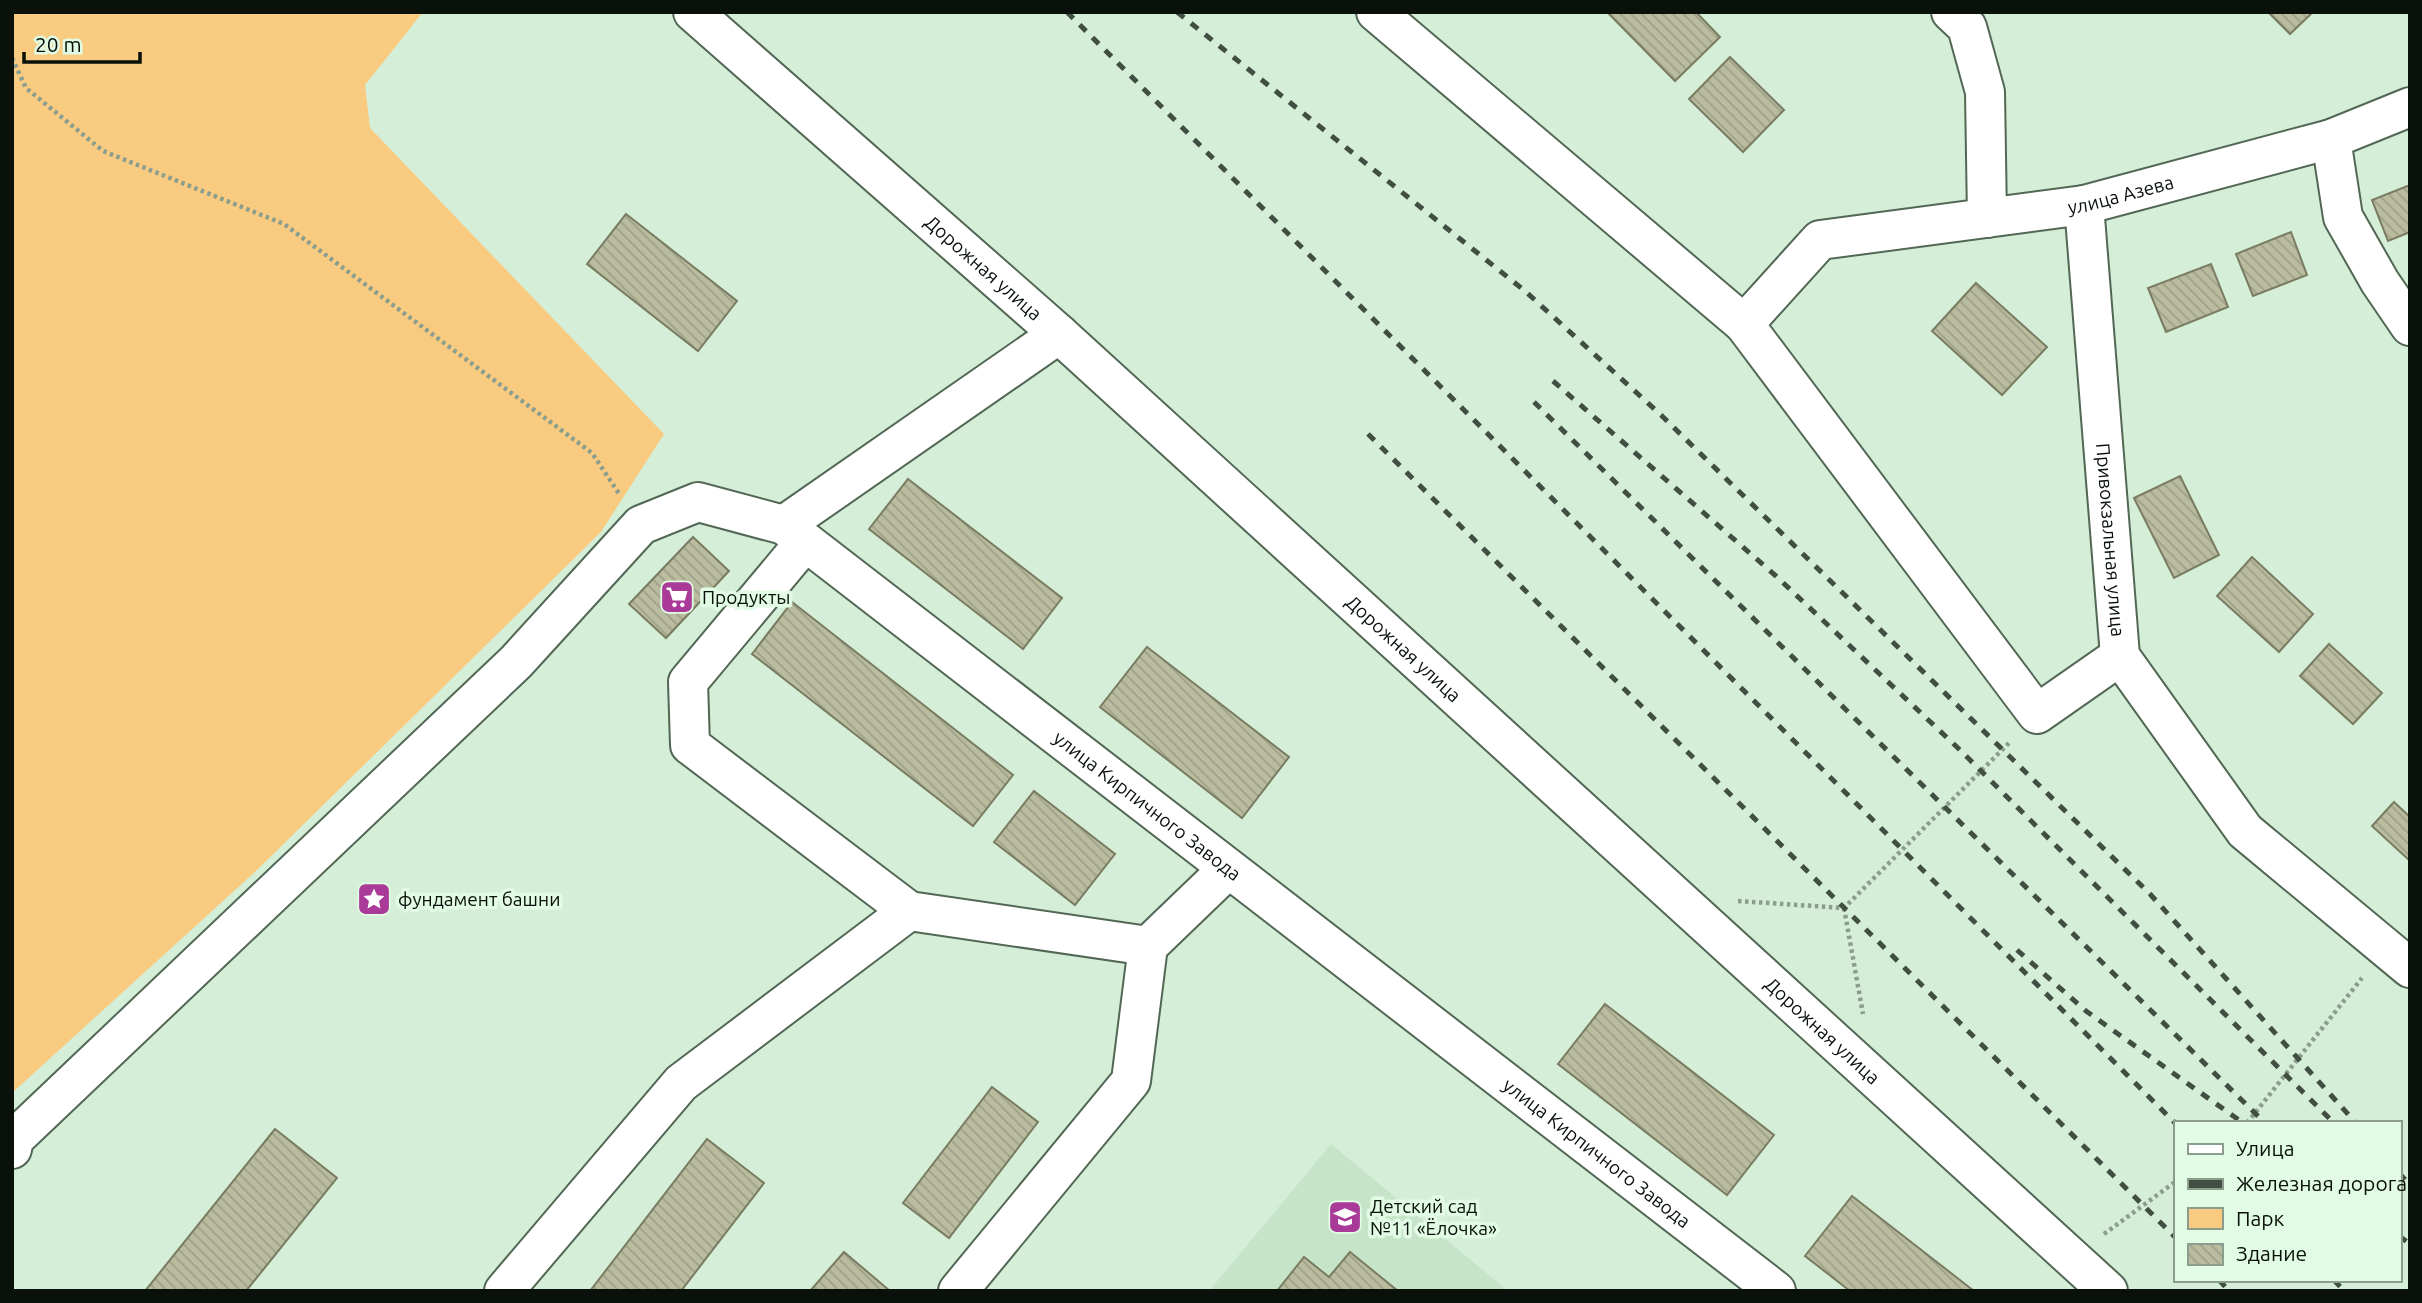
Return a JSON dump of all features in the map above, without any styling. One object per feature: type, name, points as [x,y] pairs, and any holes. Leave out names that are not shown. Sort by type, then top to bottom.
[{"type":"street","name":"Дорожная улица","points":[[693,12],[1059,334],[1673,897],[2108,1291]]},
{"type":"street","points":[[1376,12],[1744,324],[2038,714],[2120,656]]},
{"type":"street","points":[[1951,12],[1966,27],[1985,92],[1987,218]]},
{"type":"street","name":"улица Азева","points":[[1744,324],[1820,240],[2084,205],[2331,139],[2410,107]]},
{"type":"street","points":[[2331,139],[2343,217],[2380,282],[2410,326]]},
{"type":"street","name":"Привокзальная улица","points":[[2084,205],[2120,656],[2245,831],[2398,958]]},
{"type":"street","points":[[1059,334],[795,534],[688,682],[690,745],[909,911],[1148,946]]},
{"type":"street","points":[[12,1149],[15,1139],[516,662],[640,525],[698,502],[795,534]]},
{"type":"street","name":"улица Кирпичного Завода","points":[[795,534],[1776,1291]]},
{"type":"street","points":[[958,1291],[1131,1082],[1148,946],[1227,870]]},
{"type":"street","points":[[504,1291],[681,1083],[909,911]]},
{"type":"path","points":[[12,58],[26,88],[103,151],[284,223],[592,453],[640,525]]},
{"type":"path","points":[[1673,897],[1844,908],[2038,714]]},
{"type":"path","points":[[1844,908],[1874,1079]]},
{"type":"path","points":[[2249,1121],[2398,958]]},
{"type":"path","points":[[2118,1224],[2174,1183]]},
{"type":"shaded area","name":"Детский сад №11 «Ёлочка»","points":[[1331,1144],[1508,1291],[1209,1291]]},
{"type":"green space","points":[[12,12],[423,12],[365,85],[370,128],[664,434],[601,532],[257,870],[12,1093]]},
{"type":"building","points":[[1607,12],[1696,12],[1720,37],[1675,81]]},
{"type":"building","points":[[2268,12],[2313,12],[2290,34]]},
{"type":"building","points":[[1730,57],[1784,110],[1743,152],[1689,99]]},
{"type":"building","points":[[2410,185],[2410,232],[2388,241],[2372,200]]},
{"type":"building","points":[[626,214],[737,301],[698,351],[587,264]]},
{"type":"building","points":[[2291,232],[2307,275],[2253,296],[2236,254]]},
{"type":"building","points":[[2211,264],[2228,307],[2166,332],[2148,288]]},
{"type":"building","points":[[1976,283],[2047,347],[2002,395],[1932,331]]},
{"type":"building","points":[[2180,476],[2219,555],[2174,578],[2134,498]]},
{"type":"building","points":[[908,479],[1062,598],[1023,649],[869,529]]},
{"type":"building","points":[[693,537],[729,571],[666,638],[629,604]]},
{"type":"building","points":[[2252,557],[2313,614],[2279,652],[2217,596]]},
{"type":"building","points":[[792,602],[1013,775],[973,826],[752,654]]},
{"type":"building","points":[[2329,644],[2382,693],[2353,724],[2300,676]]},
{"type":"building","points":[[1147,647],[1289,757],[1242,818],[1100,707]]},
{"type":"building","points":[[1034,791],[1115,854],[1075,905],[994,842]]},
{"type":"building","points":[[2394,802],[2410,817],[2410,861],[2372,826]]},
{"type":"building","points":[[1605,1004],[1774,1135],[1727,1195],[1558,1064]]},
{"type":"building","points":[[992,1087],[1038,1122],[949,1238],[903,1203]]},
{"type":"building","points":[[275,1129],[337,1178],[246,1291],[145,1291]]},
{"type":"building","points":[[707,1139],[764,1183],[681,1291],[590,1291]]},
{"type":"building","points":[[1852,1196],[1974,1291],[1850,1291],[1805,1256]]},
{"type":"building","points":[[844,1252],[890,1291],[810,1291]]},
{"type":"building","points":[[1350,1252],[1398,1291],[1277,1291],[1304,1257],[1329,1277]]},
{"type":"railway","points":[[1067,12],[2174,1122]]},
{"type":"railway","points":[[1177,12],[1525,291],[1661,415],[2150,894],[2354,1121]]},
{"type":"railway","points":[[1553,381],[1776,576],[1959,749],[2332,1121]]},
{"type":"railway","points":[[1534,402],[2263,1121]]},
{"type":"railway","points":[[1368,434],[2174,1236]]},
{"type":"railway","points":[[2017,950],[2086,1011],[2240,1121]]},
{"type":"railway","points":[[2401,1175],[2410,1185]]},
{"type":"railway","points":[[2401,1237],[2410,1244]]},
{"type":"railway","points":[[2221,1282],[2229,1291]]},
{"type":"railway","points":[[2336,1282],[2344,1291]]},
{"type":"place","name":"Продукты","points":[[677,597]]},
{"type":"place","name":"фундамент башни","points":[[374,899]]},
{"type":"place","name":"Детский сад №11 «Ёлочка»","points":[[1345,1217]]}]
